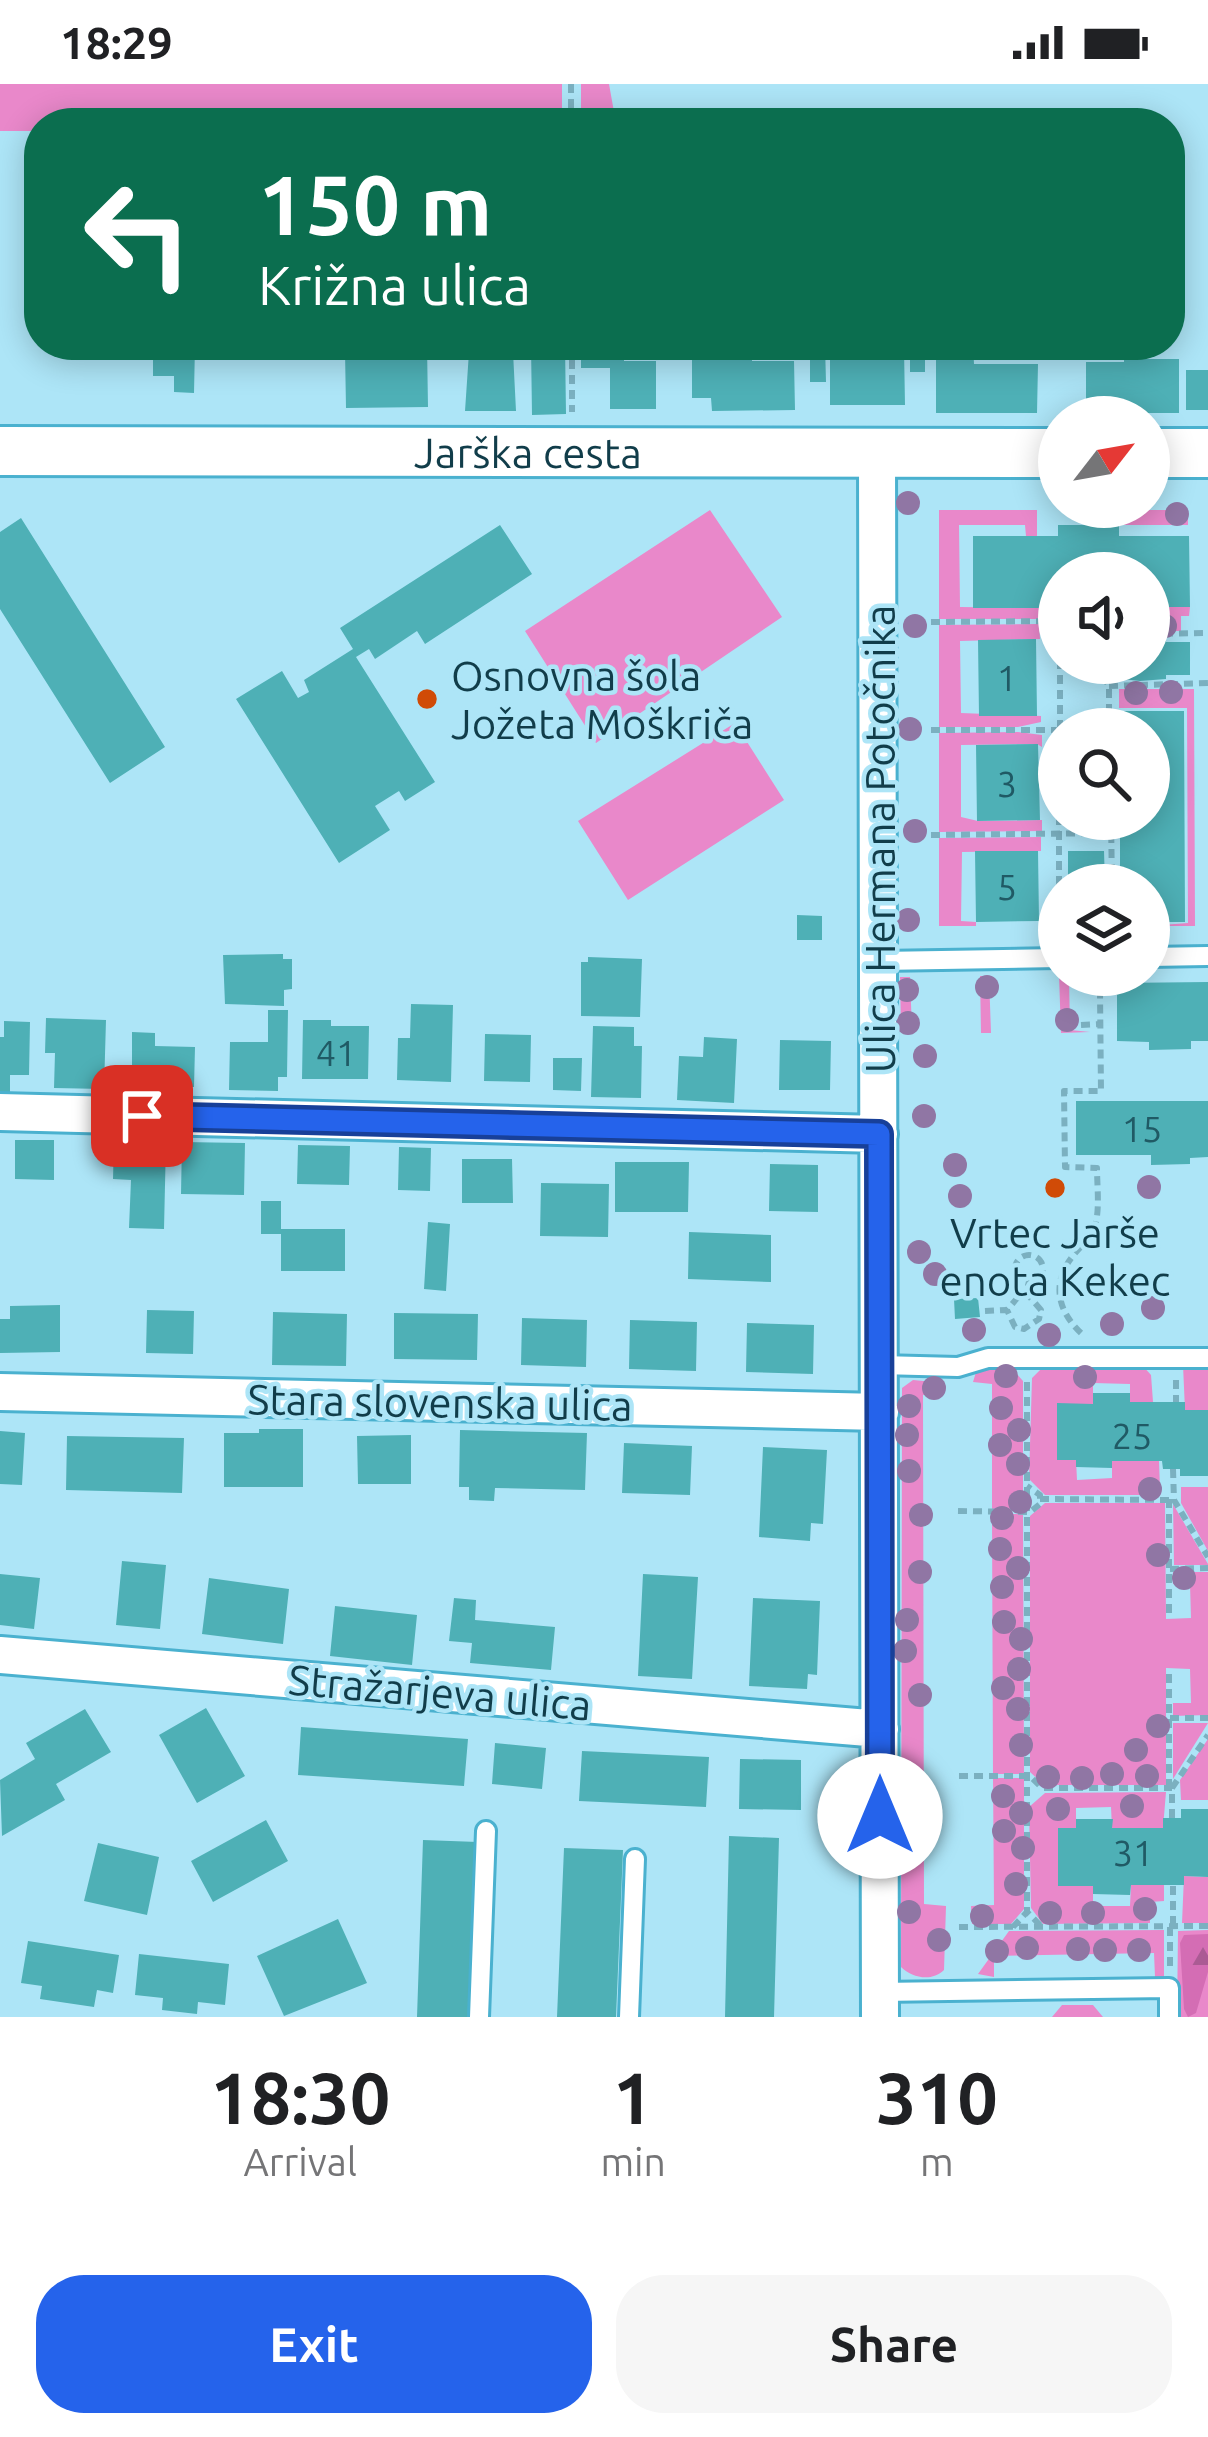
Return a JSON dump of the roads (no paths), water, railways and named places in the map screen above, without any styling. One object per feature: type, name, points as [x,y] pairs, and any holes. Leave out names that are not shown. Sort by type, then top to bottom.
[{"type":"street","name":"Jarška cesta","points":[[0,451],[1038,453]]},
{"type":"street","name":"Ulica Hermana Potočnika","points":[[877,453],[880,2004]]},
{"type":"street","points":[[1170,453],[1208,453]]},
{"type":"street","points":[[0,1112],[879,1134]]},
{"type":"street","name":"Stara slovenska ulica","points":[[0,1392],[880,1412]]},
{"type":"street","name":"Stražarjeva ulica","points":[[0,1655],[880,1729]]},
{"type":"lane","points":[[1170,957],[1208,956]]},
{"type":"lane","points":[[880,962],[1038,958]]},
{"type":"lane","points":[[880,1365],[958,1367],[988,1358],[1208,1358]]},
{"type":"lane","points":[[479,2017],[485,1831]]},
{"type":"lane","points":[[629,2017],[635,1859]]},
{"type":"lane","points":[[880,2004],[1169,1988],[1169,2017]]},
{"type":"place","name":"Osnovna šola Jožeta Moškriča","points":[[427,699]]},
{"type":"place","name":"Vrtec Jarše enota Kekec","points":[[1055,1188]]}]
